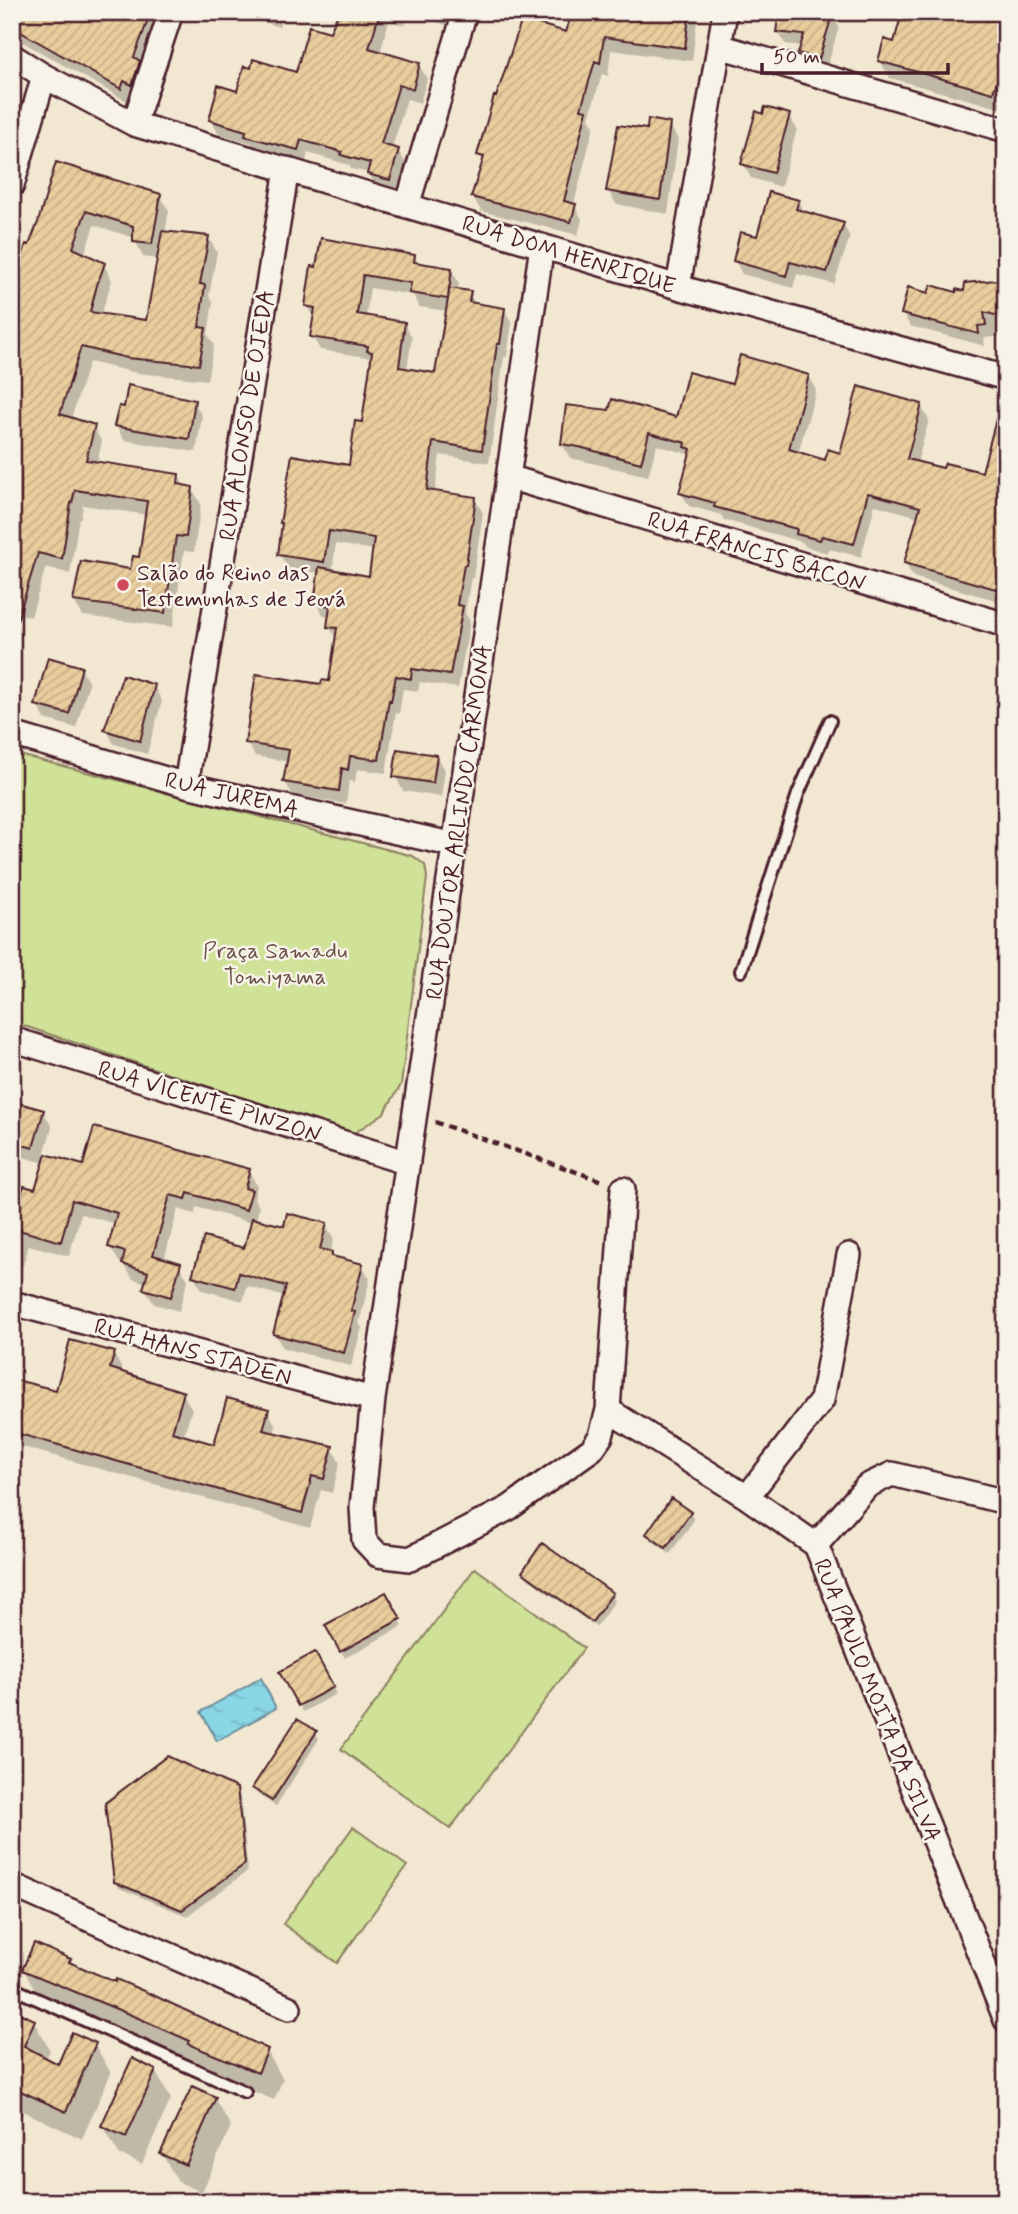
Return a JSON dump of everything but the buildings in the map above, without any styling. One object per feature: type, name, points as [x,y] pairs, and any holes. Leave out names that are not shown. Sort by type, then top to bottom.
[{"type":"street","points":[[134,124],[171,12]]},
{"type":"street","points":[[407,206],[465,12]]},
{"type":"street","points":[[678,287],[725,12]]},
{"type":"street","points":[[719,46],[1006,130]]},
{"type":"street","name":"RUA DOM HENRIQUE","points":[[12,55],[44,76],[134,124],[678,287],[1006,378]]},
{"type":"street","points":[[12,185],[44,76]]},
{"type":"street","name":"RUA ALONSO DE OJEDA","points":[[186,785],[287,169]]},
{"type":"street","name":"RUA DOUTOR ARLINDO CARMONA","points":[[541,246],[373,1399],[362,1507],[364,1540],[378,1555],[410,1559],[509,1508],[592,1449],[601,1436],[608,1410]]},
{"type":"street","name":"RUA FRANCIS BACON","points":[[508,477],[1006,625]]},
{"type":"street","name":"RUA JUREMA","points":[[12,734],[186,785],[455,845]]},
{"type":"street","name":"RUA VICENTE PINZON","points":[[12,1039],[408,1163]]},
{"type":"street","points":[[608,1410],[623,1189]]},
{"type":"street","points":[[747,1497],[822,1401],[849,1255]]},
{"type":"street","name":"RUA HANS STADEN","points":[[12,1303],[373,1399]]},
{"type":"street","name":"RUA PAULO MOITA DA SILVA","points":[[608,1410],[747,1497],[816,1545],[1006,2020]]},
{"type":"street","points":[[816,1545],[867,1486],[892,1474],[1006,1502]]},
{"type":"street","points":[[12,1885],[289,2008]]},
{"type":"lane","points":[[741,971],[798,794],[830,721]]},
{"type":"lane","points":[[14,1986],[19,1991],[245,2092]]},
{"type":"path","points":[[414,1115],[623,1189]]},
{"type":"green space","name":"Praça Samadu Tomiyama","points":[[12,753],[413,856],[425,865],[427,877],[401,1085],[384,1113],[353,1134],[12,1022]]},
{"type":"green space","points":[[475,1568],[584,1648],[450,1829],[341,1749]]},
{"type":"green space","points":[[353,1827],[407,1866],[337,1963],[283,1924]]},
{"type":"water","points":[[261,1678],[276,1708],[217,1741],[201,1712]]},
{"type":"place","name":"Salão do Reino das Testemunhas de Jeová","points":[[123,585]]}]
